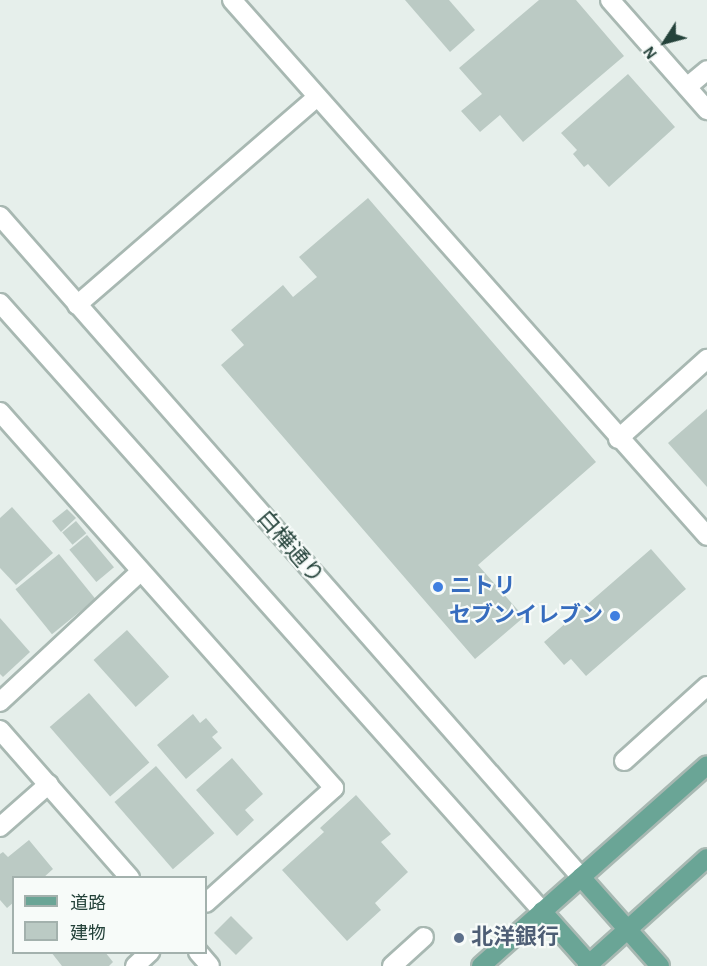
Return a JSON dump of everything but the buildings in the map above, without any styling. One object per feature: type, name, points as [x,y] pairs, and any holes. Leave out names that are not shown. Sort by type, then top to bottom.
[{"type":"main road","points":[[481,966],[707,765]]},
{"type":"main road","points":[[542,911],[589,965],[707,858]]},
{"type":"main road","points":[[581,877],[660,966]]},
{"type":"street","points":[[232,0],[618,439],[707,536]]},
{"type":"street","points":[[610,0],[707,110]]},
{"type":"street","points":[[687,87],[707,70]]},
{"type":"street","points":[[77,304],[317,97]]},
{"type":"street","name":"白樺通り","points":[[0,216],[581,877]]},
{"type":"street","points":[[0,303],[542,911]]},
{"type":"street","points":[[618,439],[707,359]]},
{"type":"street","points":[[0,412],[334,788],[207,902]]},
{"type":"street","points":[[0,702],[141,571]]},
{"type":"street","points":[[624,761],[707,686]]},
{"type":"street","points":[[0,730],[128,876]]},
{"type":"street","points":[[0,827],[49,784]]},
{"type":"street","points":[[392,966],[424,937]]},
{"type":"street","points":[[135,966],[148,954]]},
{"type":"street","points":[[200,954],[210,966]]},
{"type":"place","name":"ニトリ","points":[[438,587]]},
{"type":"place","name":"セブンイレブン","points":[[615,616]]},
{"type":"place","name":"北洋銀行","points":[[459,938]]}]
